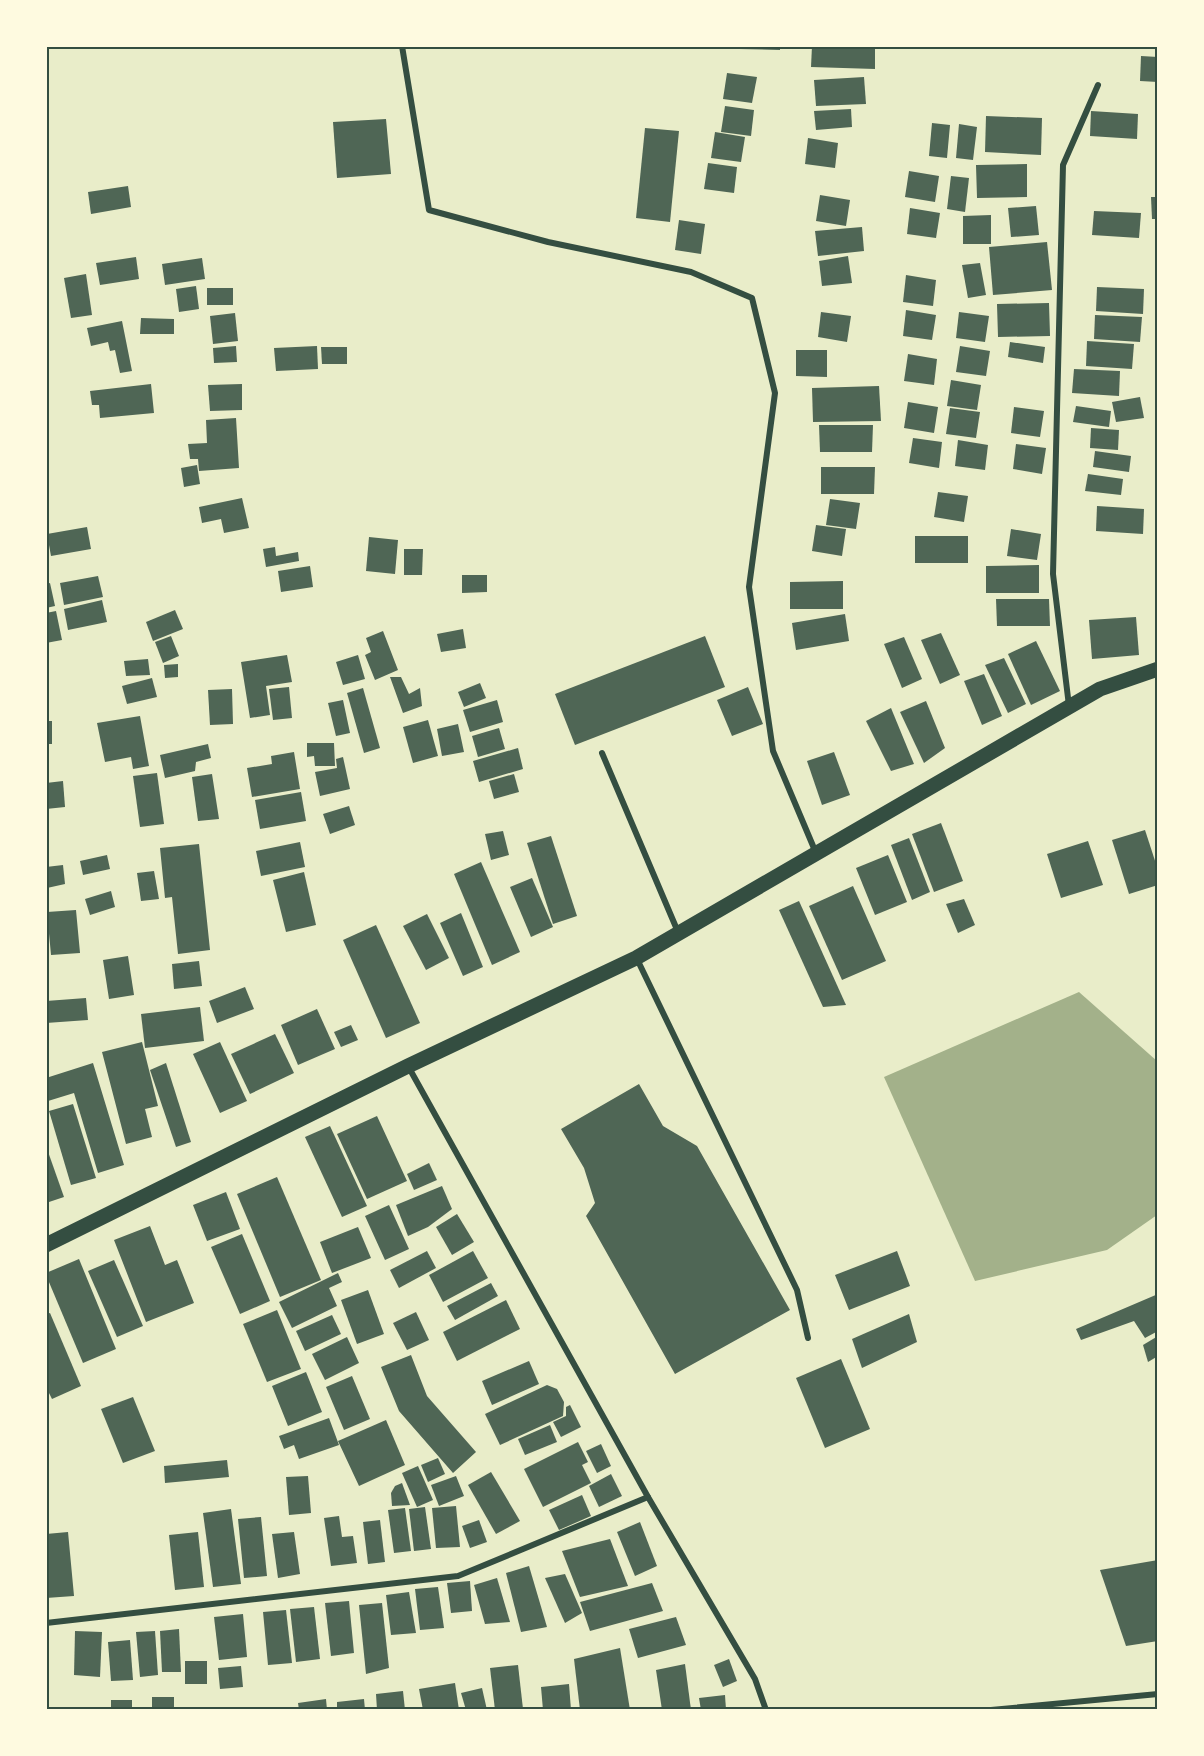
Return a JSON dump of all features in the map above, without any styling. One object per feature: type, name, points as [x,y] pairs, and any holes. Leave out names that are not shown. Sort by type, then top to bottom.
[{"type":"main road","points":[[46,1245],[408,1066],[636,958],[1100,689],[1158,669]]},
{"type":"street","points":[[402,46],[429,210],[548,242],[691,272],[752,298],[775,393],[749,586],[773,751],[816,853]]},
{"type":"street","points":[[1069,707],[1053,574],[1063,165],[1098,85]]},
{"type":"street","points":[[602,753],[678,933]]},
{"type":"street","points":[[636,958],[797,1290],[808,1338]]},
{"type":"street","points":[[408,1066],[648,1497],[755,1680],[766,1710]]},
{"type":"street","points":[[46,1623],[458,1576],[648,1497]]},
{"type":"street","points":[[990,1710],[1158,1694]]},
{"type":"shaded area","points":[[1079,992],[1157,1061],[1157,1215],[1107,1250],[975,1281],[884,1077]]},
{"type":"building","points":[[739,46],[780,46],[780,50],[739,49]]},
{"type":"building","points":[[812,46],[875,46],[875,69],[811,67]]},
{"type":"building","points":[[1141,56],[1158,57],[1158,82],[1140,81]]},
{"type":"building","points":[[727,73],[757,77],[752,103],[723,99]]},
{"type":"building","points":[[864,77],[866,104],[816,106],[814,80]]},
{"type":"building","points":[[725,106],[754,110],[751,136],[721,132]]},
{"type":"building","points":[[851,109],[852,127],[816,130],[814,111]]},
{"type":"building","points":[[1091,111],[1138,114],[1137,139],[1090,136]]},
{"type":"building","points":[[986,116],[1042,118],[1041,155],[985,152]]},
{"type":"building","points":[[386,119],[391,174],[337,178],[333,122]]},
{"type":"building","points":[[932,123],[950,125],[947,158],[929,156]]},
{"type":"building","points":[[959,124],[977,127],[973,160],[956,158]]},
{"type":"building","points":[[645,128],[679,131],[670,222],[636,218]]},
{"type":"building","points":[[715,132],[745,137],[741,162],[711,158]]},
{"type":"building","points":[[808,138],[838,143],[835,168],[805,164]]},
{"type":"building","points":[[708,163],[737,167],[734,193],[704,189]]},
{"type":"building","points":[[1027,164],[1027,197],[977,198],[976,165]]},
{"type":"building","points":[[909,171],[939,176],[935,202],[905,197]]},
{"type":"building","points":[[951,176],[969,178],[965,212],[947,209]]},
{"type":"building","points":[[128,186],[131,207],[91,214],[88,192]]},
{"type":"building","points":[[820,195],[850,200],[846,226],[816,221]]},
{"type":"building","points":[[1151,197],[1158,197],[1158,219],[1152,219]]},
{"type":"building","points":[[1036,206],[1039,235],[1011,237],[1008,208]]},
{"type":"building","points":[[910,208],[940,213],[936,238],[907,234]]},
{"type":"building","points":[[1094,211],[1141,213],[1139,238],[1092,235]]},
{"type":"building","points":[[991,215],[991,244],[963,244],[963,216]]},
{"type":"building","points":[[679,220],[705,224],[701,254],[675,250]]},
{"type":"building","points":[[862,227],[864,251],[818,256],[815,231]]},
{"type":"building","points":[[1047,242],[1052,290],[993,295],[989,247]]},
{"type":"building","points":[[848,256],[852,283],[822,286],[819,261]]},
{"type":"building","points":[[136,257],[139,279],[100,285],[96,263]]},
{"type":"building","points":[[202,258],[205,279],[165,285],[162,264]]},
{"type":"building","points":[[980,263],[986,295],[968,298],[962,265]]},
{"type":"building","points":[[86,274],[92,315],[71,318],[64,278]]},
{"type":"building","points":[[906,275],[936,280],[933,306],[903,302]]},
{"type":"building","points":[[196,286],[199,309],[179,312],[176,289]]},
{"type":"building","points":[[1097,287],[1144,289],[1143,314],[1096,311]]},
{"type":"building","points":[[207,288],[233,288],[233,305],[207,305]]},
{"type":"building","points":[[1049,303],[1050,336],[998,337],[997,304]]},
{"type":"building","points":[[906,310],[936,315],[932,340],[903,336]]},
{"type":"building","points":[[821,312],[851,316],[847,342],[818,337]]},
{"type":"building","points":[[959,312],[989,316],[985,342],[956,338]]},
{"type":"building","points":[[235,313],[238,341],[213,344],[210,316]]},
{"type":"building","points":[[1095,315],[1142,317],[1140,342],[1094,339]]},
{"type":"building","points":[[141,318],[174,319],[174,334],[140,334]]},
{"type":"building","points":[[122,321],[132,371],[120,373],[115,350],[110,351],[108,342],[91,346],[87,328]]},
{"type":"building","points":[[1087,341],[1134,344],[1132,369],[1086,366]]},
{"type":"building","points":[[1010,342],[1045,347],[1043,363],[1008,357]]},
{"type":"building","points":[[236,346],[237,362],[214,363],[213,348]]},
{"type":"building","points":[[317,346],[318,369],[276,371],[274,348]]},
{"type":"building","points":[[960,346],[990,351],[986,376],[956,372]]},
{"type":"building","points":[[321,347],[347,347],[347,364],[322,364]]},
{"type":"building","points":[[796,350],[827,350],[827,377],[796,376]]},
{"type":"building","points":[[908,354],[937,359],[934,385],[904,381]]},
{"type":"building","points":[[1074,369],[1120,371],[1119,396],[1072,393]]},
{"type":"building","points":[[951,380],[981,385],[977,410],[947,406]]},
{"type":"building","points":[[151,384],[154,413],[100,418],[99,405],[92,405],[90,391]]},
{"type":"building","points":[[242,384],[242,410],[210,411],[208,385]]},
{"type":"building","points":[[879,386],[881,421],[813,422],[812,388]]},
{"type":"building","points":[[1140,397],[1144,418],[1116,422],[1112,402]]},
{"type":"building","points":[[908,402],[938,407],[934,433],[904,428]]},
{"type":"building","points":[[1076,406],[1111,411],[1109,427],[1073,422]]},
{"type":"building","points":[[1014,407],[1044,411],[1040,437],[1011,433]]},
{"type":"building","points":[[950,408],[980,412],[976,438],[946,434]]},
{"type":"building","points":[[236,418],[239,468],[199,471],[198,459],[190,459],[188,444],[207,443],[206,420]]},
{"type":"building","points":[[819,425],[873,425],[872,452],[820,452]]},
{"type":"building","points":[[1091,428],[1119,430],[1118,450],[1090,448]]},
{"type":"building","points":[[913,438],[942,442],[939,468],[909,463]]},
{"type":"building","points":[[958,440],[988,445],[985,470],[955,466]]},
{"type":"building","points":[[1016,444],[1046,448],[1042,474],[1013,469]]},
{"type":"building","points":[[1095,451],[1131,456],[1129,472],[1093,467]]},
{"type":"building","points":[[197,465],[200,484],[184,487],[181,468]]},
{"type":"building","points":[[821,467],[875,467],[874,494],[821,494]]},
{"type":"building","points":[[1088,474],[1123,479],[1121,495],[1085,491]]},
{"type":"building","points":[[938,492],[968,496],[964,522],[934,517]]},
{"type":"building","points":[[242,498],[249,528],[224,533],[221,519],[202,523],[199,507]]},
{"type":"building","points":[[830,499],[860,503],[856,529],[826,525]]},
{"type":"building","points":[[1097,506],[1144,509],[1143,534],[1096,531]]},
{"type":"building","points":[[816,525],[846,529],[842,556],[812,551]]},
{"type":"building","points":[[87,527],[91,549],[51,556],[47,534]]},
{"type":"building","points":[[1011,529],[1041,534],[1037,560],[1007,556]]},
{"type":"building","points":[[915,536],[968,536],[968,563],[915,563]]},
{"type":"building","points":[[369,537],[398,540],[395,574],[366,571]]},
{"type":"building","points":[[275,547],[276,556],[298,552],[299,561],[266,567],[263,549]]},
{"type":"building","points":[[404,549],[423,549],[422,575],[404,575]]},
{"type":"building","points":[[1039,565],[1039,593],[986,593],[986,566]]},
{"type":"building","points":[[310,566],[313,587],[281,592],[278,571]]},
{"type":"building","points":[[462,575],[487,575],[487,592],[462,593]]},
{"type":"building","points":[[98,576],[103,597],[64,605],[60,583]]},
{"type":"building","points":[[843,581],[843,609],[790,609],[790,582]]},
{"type":"building","points":[[50,583],[55,606],[46,608],[46,584]]},
{"type":"building","points":[[996,599],[1049,599],[1050,626],[997,626]]},
{"type":"building","points":[[102,600],[107,622],[68,630],[64,609]]},
{"type":"building","points":[[175,610],[183,629],[153,641],[146,622]]},
{"type":"building","points":[[56,611],[62,640],[46,643],[46,613]]},
{"type":"building","points":[[845,614],[849,641],[796,650],[792,623]]},
{"type":"building","points":[[1136,617],[1139,655],[1092,659],[1089,620]]},
{"type":"building","points":[[463,629],[466,648],[441,652],[437,634]]},
{"type":"building","points":[[383,631],[398,670],[375,680],[365,655],[371,652],[366,638]]},
{"type":"building","points":[[941,633],[960,675],[940,684],[921,640]]},
{"type":"building","points":[[171,636],[179,656],[163,663],[155,642]]},
{"type":"building","points":[[705,636],[725,687],[575,745],[555,694]]},
{"type":"building","points":[[904,637],[922,679],[902,688],[884,644]]},
{"type":"building","points":[[1036,641],[1060,691],[1031,705],[1008,654]]},
{"type":"building","points":[[287,655],[292,682],[266,686],[270,715],[250,718],[241,662]]},
{"type":"building","points":[[358,655],[365,679],[343,685],[336,662]]},
{"type":"building","points":[[1004,658],[1026,704],[1008,713],[985,665]]},
{"type":"building","points":[[148,659],[150,675],[126,676],[124,661]]},
{"type":"building","points":[[178,664],[178,677],[165,678],[164,665]]},
{"type":"building","points":[[984,674],[1002,716],[982,725],[964,681]]},
{"type":"building","points":[[390,677],[401,677],[409,694],[420,688],[422,706],[403,713]]},
{"type":"building","points":[[152,678],[157,697],[127,704],[122,686]]},
{"type":"building","points":[[480,683],[486,698],[464,707],[458,692]]},
{"type":"building","points":[[289,687],[292,718],[273,720],[269,689]]},
{"type":"building","points":[[748,687],[763,724],[732,736],[717,700]]},
{"type":"building","points":[[363,688],[380,748],[364,753],[347,693]]},
{"type":"building","points":[[232,689],[233,724],[210,725],[208,690]]},
{"type":"building","points":[[343,700],[350,733],[336,736],[328,703]]},
{"type":"building","points":[[497,700],[503,722],[470,732],[463,710]]},
{"type":"building","points":[[926,701],[945,748],[924,763],[900,712]]},
{"type":"building","points":[[891,708],[914,764],[891,771],[866,721]]},
{"type":"building","points":[[140,716],[149,766],[133,769],[131,757],[105,762],[97,723]]},
{"type":"building","points":[[428,720],[438,756],[413,763],[403,727]]},
{"type":"building","points":[[46,721],[52,721],[52,744],[46,744]]},
{"type":"building","points":[[458,724],[464,752],[442,756],[437,729]]},
{"type":"building","points":[[499,728],[505,749],[478,757],[472,736]]},
{"type":"building","points":[[307,743],[334,743],[335,766],[315,766],[314,756],[307,757]]},
{"type":"building","points":[[208,744],[211,758],[196,762],[195,771],[165,778],[160,755]]},
{"type":"building","points":[[518,748],[523,769],[479,782],[473,761]]},
{"type":"building","points":[[294,752],[300,789],[252,797],[247,768],[272,764],[271,756]]},
{"type":"building","points":[[834,752],[850,795],[822,805],[807,761]]},
{"type":"building","points":[[343,757],[350,789],[320,796],[315,772],[337,768],[336,759]]},
{"type":"building","points":[[157,773],[164,824],[140,827],[133,776]]},
{"type":"building","points":[[212,774],[219,819],[198,821],[192,777]]},
{"type":"building","points":[[514,774],[519,792],[494,799],[489,781]]},
{"type":"building","points":[[63,781],[65,807],[46,809],[46,783]]},
{"type":"building","points":[[301,792],[306,821],[260,829],[255,800]]},
{"type":"building","points":[[349,806],[355,825],[330,834],[323,814]]},
{"type":"building","points":[[941,823],[963,881],[934,892],[912,834]]},
{"type":"building","points":[[1145,830],[1158,870],[1158,885],[1129,894],[1112,840]]},
{"type":"building","points":[[503,831],[509,855],[491,860],[485,834]]},
{"type":"building","points":[[551,836],[577,916],[553,924],[527,843]]},
{"type":"building","points":[[909,838],[930,892],[912,900],[891,845]]},
{"type":"building","points":[[1088,841],[1103,885],[1061,898],[1047,854]]},
{"type":"building","points":[[300,842],[305,867],[261,876],[256,851]]},
{"type":"building","points":[[199,844],[210,950],[178,954],[172,897],[165,898],[160,848]]},
{"type":"building","points":[[107,855],[110,869],[83,875],[80,861]]},
{"type":"building","points":[[888,855],[907,902],[875,915],[856,868]]},
{"type":"building","points":[[481,862],[520,952],[492,965],[454,874]]},
{"type":"building","points":[[63,865],[65,884],[47,888],[46,867]]},
{"type":"building","points":[[154,871],[159,899],[141,901],[137,873]]},
{"type":"building","points":[[304,872],[316,925],[286,932],[273,880]]},
{"type":"building","points":[[532,878],[553,927],[531,937],[510,887]]},
{"type":"building","points":[[853,886],[886,961],[842,980],[809,906]]},
{"type":"building","points":[[111,891],[115,907],[90,915],[85,899]]},
{"type":"building","points":[[964,899],[975,925],[958,933],[946,904]]},
{"type":"building","points":[[799,901],[846,1005],[823,1007],[779,910]]},
{"type":"building","points":[[76,910],[80,953],[51,955],[47,912]]},
{"type":"building","points":[[461,913],[483,967],[463,976],[440,923]]},
{"type":"building","points":[[427,914],[449,958],[426,970],[403,926]]},
{"type":"building","points":[[376,925],[420,1023],[386,1038],[343,940]]},
{"type":"building","points":[[128,956],[134,995],[109,999],[103,960]]},
{"type":"building","points":[[199,961],[202,986],[174,989],[172,964]]},
{"type":"building","points":[[245,987],[254,1009],[217,1023],[209,1001]]},
{"type":"building","points":[[86,998],[88,1020],[46,1023],[46,1001]]},
{"type":"building","points":[[200,1007],[204,1041],[145,1048],[141,1014]]},
{"type":"building","points":[[317,1009],[335,1049],[298,1065],[281,1025]]},
{"type":"building","points":[[351,1025],[358,1040],[341,1047],[334,1032]]},
{"type":"building","points":[[275,1034],[294,1073],[250,1094],[231,1054]]},
{"type":"building","points":[[142,1042],[158,1106],[145,1109],[152,1137],[126,1144],[102,1052]]},
{"type":"building","points":[[220,1042],[247,1101],[220,1113],[193,1054]]},
{"type":"building","points":[[93,1063],[124,1165],[98,1173],[74,1093],[48,1101],[46,1096],[46,1078]]},
{"type":"building","points":[[166,1063],[191,1142],[176,1147],[150,1070]]},
{"type":"building","points":[[639,1084],[663,1126],[697,1146],[790,1310],[675,1374],[586,1216],[595,1203],[584,1168],[561,1129]]},
{"type":"building","points":[[73,1104],[96,1178],[71,1185],[49,1111]]},
{"type":"building","points":[[377,1116],[407,1181],[367,1199],[337,1134]]},
{"type":"building","points":[[330,1126],[367,1206],[342,1217],[305,1137]]},
{"type":"building","points":[[46,1146],[64,1197],[46,1203]]},
{"type":"building","points":[[429,1163],[437,1180],[414,1190],[407,1174]]},
{"type":"building","points":[[277,1177],[321,1280],[280,1297],[237,1194]]},
{"type":"building","points":[[442,1186],[452,1209],[428,1227],[408,1236],[396,1205]]},
{"type":"building","points":[[226,1192],[240,1229],[207,1241],[193,1205]]},
{"type":"building","points":[[389,1205],[409,1249],[385,1260],[365,1216]]},
{"type":"building","points":[[457,1214],[474,1242],[452,1255],[436,1227]]},
{"type":"building","points":[[150,1226],[165,1265],[177,1260],[194,1303],[146,1322],[114,1240]]},
{"type":"building","points":[[358,1227],[371,1258],[332,1273],[320,1242]]},
{"type":"building","points":[[242,1234],[270,1301],[240,1314],[211,1247]]},
{"type":"building","points":[[427,1251],[436,1268],[399,1288],[390,1270]]},
{"type":"building","points":[[473,1251],[488,1278],[443,1302],[429,1275]]},
{"type":"building","points":[[897,1251],[910,1286],[849,1310],[835,1275]]},
{"type":"building","points":[[79,1259],[116,1349],[83,1363],[46,1275]]},
{"type":"building","points":[[114,1260],[143,1326],[117,1337],[88,1271]]},
{"type":"building","points":[[338,1273],[342,1282],[329,1288],[337,1306],[292,1328],[279,1302]]},
{"type":"building","points":[[491,1283],[498,1296],[455,1320],[447,1306]]},
{"type":"building","points":[[368,1290],[384,1334],[357,1344],[341,1300]]},
{"type":"building","points":[[1158,1294],[1158,1331],[1145,1338],[1134,1321],[1081,1340],[1076,1329]]},
{"type":"building","points":[[506,1300],[520,1329],[457,1361],[443,1332]]},
{"type":"building","points":[[277,1310],[301,1369],[267,1382],[243,1324]]},
{"type":"building","points":[[416,1312],[429,1340],[407,1350],[393,1323]]},
{"type":"building","points":[[50,1313],[81,1386],[52,1399],[46,1387],[46,1314]]},
{"type":"building","points":[[909,1314],[917,1342],[862,1368],[852,1339]]},
{"type":"building","points":[[332,1315],[341,1334],[305,1351],[296,1331]]},
{"type":"building","points":[[1158,1336],[1158,1356],[1148,1362],[1143,1345]]},
{"type":"building","points":[[347,1337],[359,1363],[325,1380],[312,1354]]},
{"type":"building","points":[[411,1355],[427,1396],[476,1452],[453,1473],[399,1411],[381,1367]]},
{"type":"building","points":[[841,1359],[870,1429],[825,1448],[796,1378]]},
{"type":"building","points":[[529,1361],[539,1384],[492,1405],[482,1381]]},
{"type":"building","points":[[306,1372],[322,1412],[288,1426],[272,1386]]},
{"type":"building","points":[[352,1376],[370,1419],[344,1430],[326,1387]]},
{"type":"building","points":[[547,1385],[557,1389],[564,1402],[563,1416],[500,1445],[485,1414]]},
{"type":"building","points":[[133,1397],[155,1451],[123,1463],[101,1409]]},
{"type":"building","points":[[570,1405],[581,1427],[561,1437],[553,1422],[566,1416],[566,1407]]},
{"type":"building","points":[[329,1418],[339,1445],[299,1459],[294,1445],[284,1449],[279,1436]]},
{"type":"building","points":[[386,1420],[405,1465],[359,1486],[338,1441]]},
{"type":"building","points":[[550,1425],[557,1442],[525,1455],[518,1439]]},
{"type":"building","points":[[578,1442],[588,1462],[582,1465],[591,1483],[543,1507],[524,1469]]},
{"type":"building","points":[[601,1444],[611,1466],[597,1473],[586,1451]]},
{"type":"building","points":[[438,1458],[445,1474],[428,1482],[421,1465]]},
{"type":"building","points":[[227,1460],[229,1477],[165,1483],[164,1466]]},
{"type":"building","points":[[418,1466],[433,1500],[417,1507],[402,1473]]},
{"type":"building","points":[[491,1472],[520,1521],[496,1534],[468,1485]]},
{"type":"building","points":[[611,1474],[622,1496],[599,1507],[589,1486]]},
{"type":"building","points":[[308,1476],[311,1513],[289,1515],[286,1477]]},
{"type":"building","points":[[456,1476],[464,1496],[439,1506],[431,1485]]},
{"type":"building","points":[[402,1483],[410,1505],[392,1506],[391,1493],[395,1486]]},
{"type":"building","points":[[582,1495],[591,1516],[559,1530],[549,1510]]},
{"type":"building","points":[[456,1506],[460,1547],[436,1548],[432,1508]]},
{"type":"building","points":[[425,1507],[431,1549],[414,1551],[409,1509]]},
{"type":"building","points":[[405,1508],[411,1551],[394,1553],[388,1510]]},
{"type":"building","points":[[231,1509],[241,1584],[213,1587],[203,1513]]},
{"type":"building","points":[[339,1516],[342,1537],[353,1536],[357,1563],[331,1566],[324,1518]]},
{"type":"building","points":[[261,1517],[267,1576],[244,1578],[238,1519]]},
{"type":"building","points":[[380,1520],[385,1562],[368,1564],[363,1522]]},
{"type":"building","points":[[479,1520],[487,1542],[470,1548],[462,1526]]},
{"type":"building","points":[[640,1522],[657,1566],[635,1576],[617,1532]]},
{"type":"building","points":[[68,1532],[74,1596],[46,1598],[46,1534]]},
{"type":"building","points":[[198,1532],[204,1587],[175,1590],[169,1535]]},
{"type":"building","points":[[294,1532],[300,1574],[278,1578],[272,1534]]},
{"type":"building","points":[[610,1539],[628,1586],[580,1597],[562,1551]]},
{"type":"building","points":[[1158,1560],[1158,1641],[1126,1646],[1100,1570]]},
{"type":"building","points":[[529,1566],[547,1627],[521,1632],[506,1573]]},
{"type":"building","points":[[565,1574],[582,1613],[565,1623],[545,1578]]},
{"type":"building","points":[[497,1578],[510,1622],[485,1624],[474,1585]]},
{"type":"building","points":[[470,1581],[472,1611],[451,1613],[447,1583]]},
{"type":"building","points":[[652,1583],[663,1611],[590,1631],[580,1602]]},
{"type":"building","points":[[438,1587],[444,1628],[420,1630],[415,1589]]},
{"type":"building","points":[[409,1592],[416,1633],[391,1635],[386,1595]]},
{"type":"building","points":[[349,1601],[354,1653],[331,1656],[325,1603]]},
{"type":"building","points":[[382,1603],[389,1668],[366,1674],[359,1605]]},
{"type":"building","points":[[314,1607],[320,1659],[296,1662],[290,1609]]},
{"type":"building","points":[[286,1610],[292,1663],[268,1665],[263,1612]]},
{"type":"building","points":[[243,1614],[247,1657],[219,1660],[214,1617]]},
{"type":"building","points":[[676,1617],[686,1645],[638,1658],[629,1629]]},
{"type":"building","points":[[179,1629],[181,1672],[162,1672],[160,1631]]},
{"type":"building","points":[[75,1631],[102,1632],[100,1677],[74,1675]]},
{"type":"building","points":[[155,1631],[158,1675],[140,1677],[136,1632]]},
{"type":"building","points":[[130,1640],[133,1680],[111,1681],[108,1642]]},
{"type":"building","points":[[620,1648],[630,1710],[580,1710],[574,1659]]},
{"type":"building","points":[[729,1659],[737,1681],[723,1687],[714,1665]]},
{"type":"building","points":[[185,1661],[207,1661],[207,1684],[185,1684]]},
{"type":"building","points":[[685,1664],[691,1710],[662,1710],[656,1670]]},
{"type":"building","points":[[518,1665],[523,1709],[495,1710],[490,1668]]},
{"type":"building","points":[[241,1666],[243,1687],[220,1689],[218,1668]]},
{"type":"building","points":[[455,1683],[459,1710],[423,1710],[419,1689]]},
{"type":"building","points":[[569,1684],[571,1710],[543,1710],[541,1687]]},
{"type":"building","points":[[482,1688],[487,1710],[466,1710],[461,1693]]},
{"type":"building","points":[[403,1691],[405,1710],[377,1710],[376,1694]]},
{"type":"building","points":[[725,1695],[726,1710],[701,1710],[699,1698]]},
{"type":"building","points":[[152,1697],[174,1697],[174,1710],[152,1710]]},
{"type":"building","points":[[326,1699],[327,1710],[299,1710],[298,1703]]},
{"type":"building","points":[[364,1699],[365,1710],[337,1710],[337,1702]]},
{"type":"building","points":[[111,1700],[132,1700],[132,1710],[111,1710]]}]
